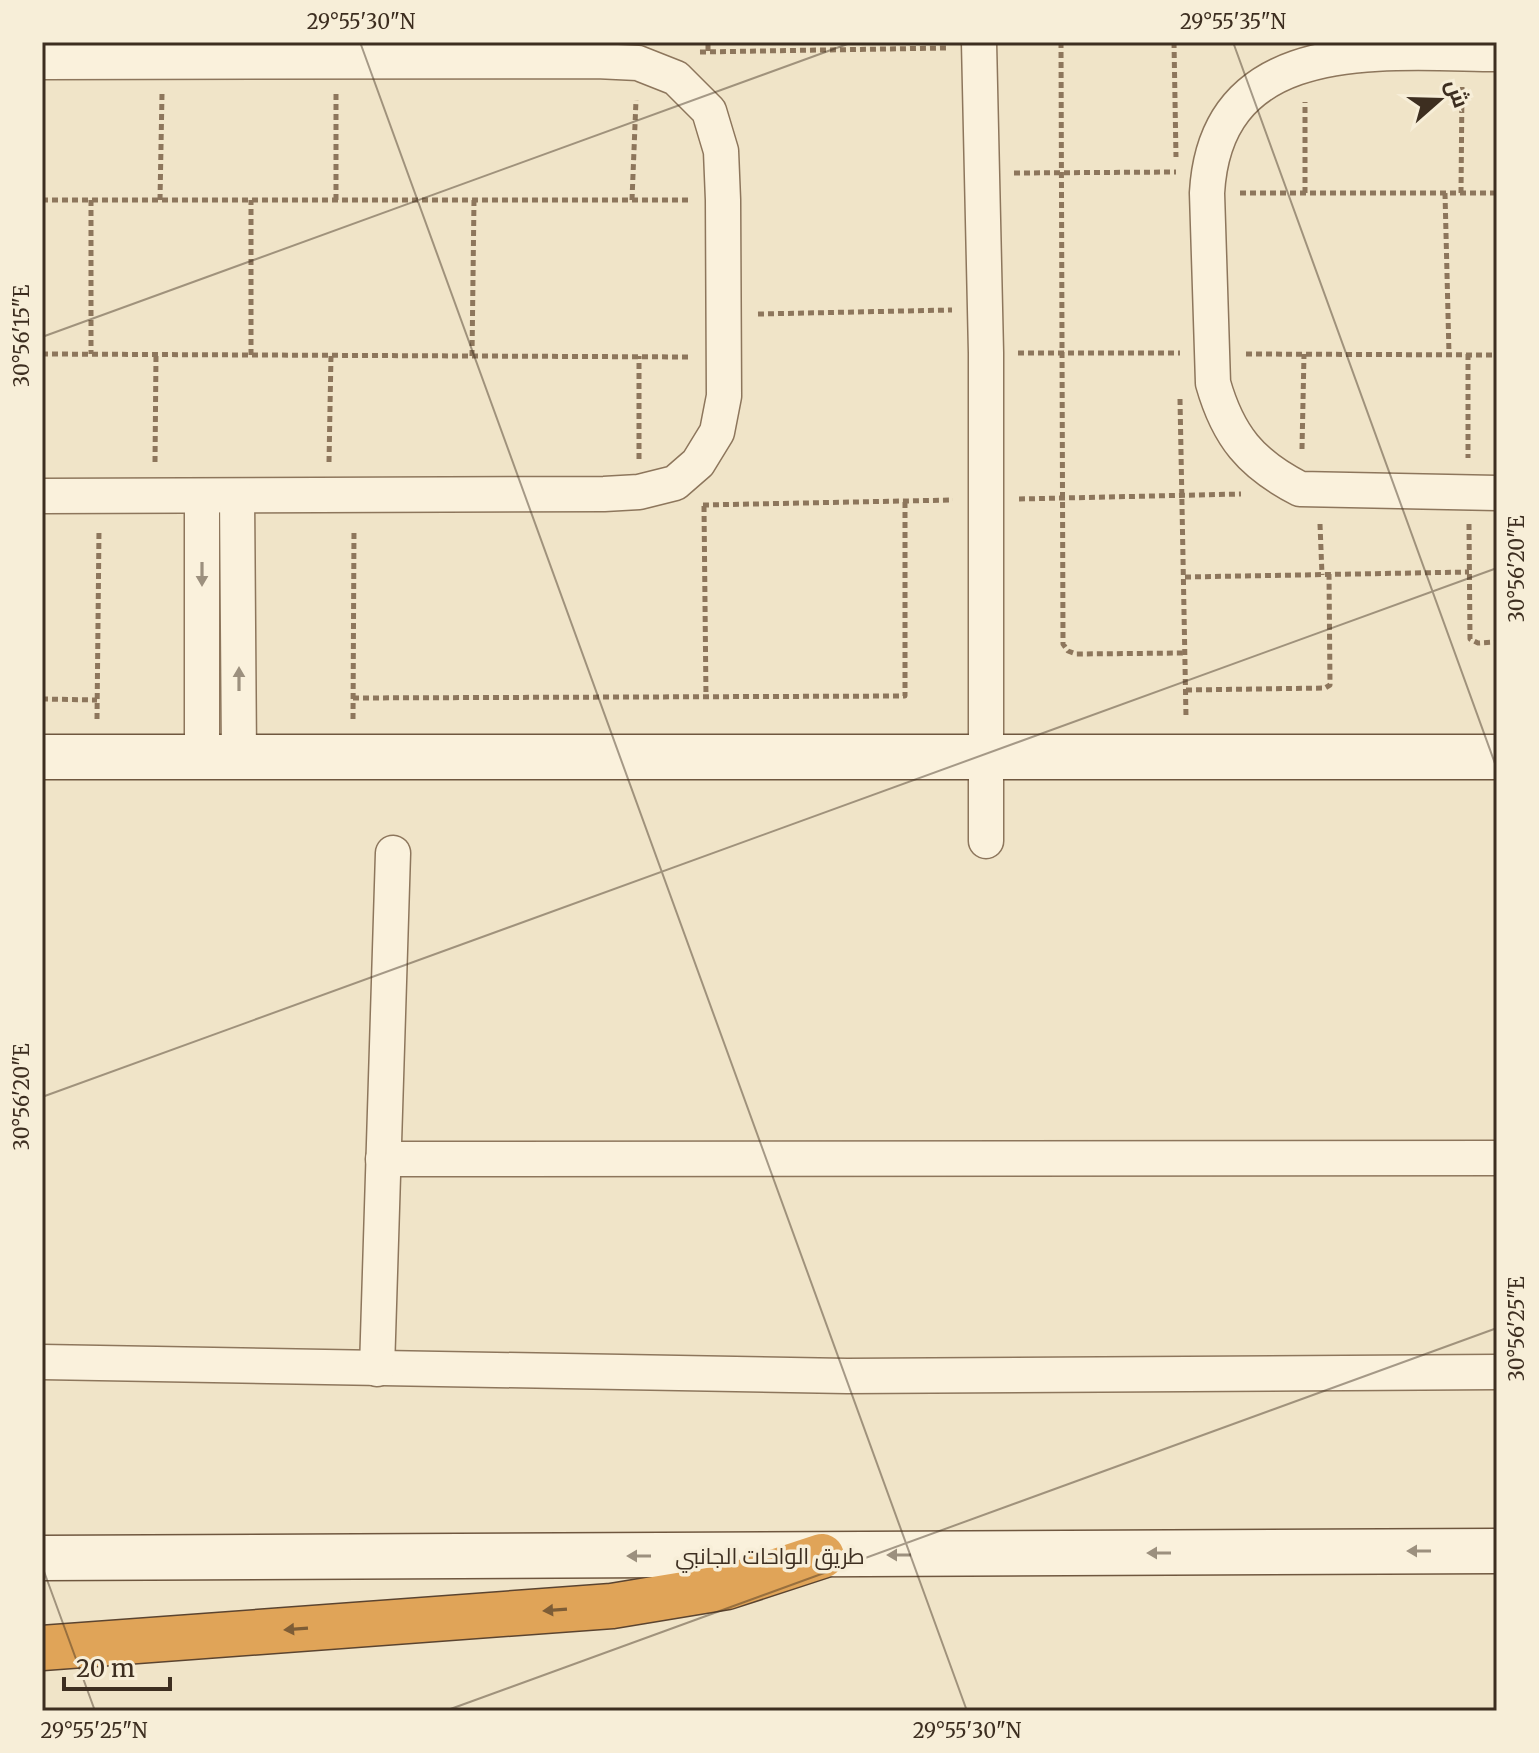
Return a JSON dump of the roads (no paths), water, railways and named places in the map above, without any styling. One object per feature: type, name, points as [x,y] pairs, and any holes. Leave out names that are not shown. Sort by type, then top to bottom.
[{"type":"highway","points":[[42,1648],[612,1606],[727,1587],[822,1556]]},
{"type":"street","points":[[979,45],[986,353],[986,841]]},
{"type":"street","points":[[42,62],[162,61],[232,52],[337,61],[638,63],[676,78],[709,111],[721,151],[725,315],[724,396],[717,432],[698,463],[675,483],[639,492],[42,496]]},
{"type":"street","points":[[1483,493],[1299,486],[1244,448],[1221,411],[1213,383],[1208,182],[1215,146],[1225,123],[1240,103],[1259,86],[1281,73],[1334,57],[1372,53],[1497,54]]},
{"type":"street","points":[[202,496],[221,757]]},
{"type":"street","points":[[221,757],[237,496]]},
{"type":"street","points":[[42,757],[1497,757]]},
{"type":"street","points":[[377,1369],[393,853]]},
{"type":"street","points":[[383,1159],[1497,1158]]},
{"type":"street","points":[[42,1362],[847,1376],[1497,1372]]},
{"type":"street","name":"طريق الواحات الجانبي","points":[[42,1558],[1497,1551]]}]
